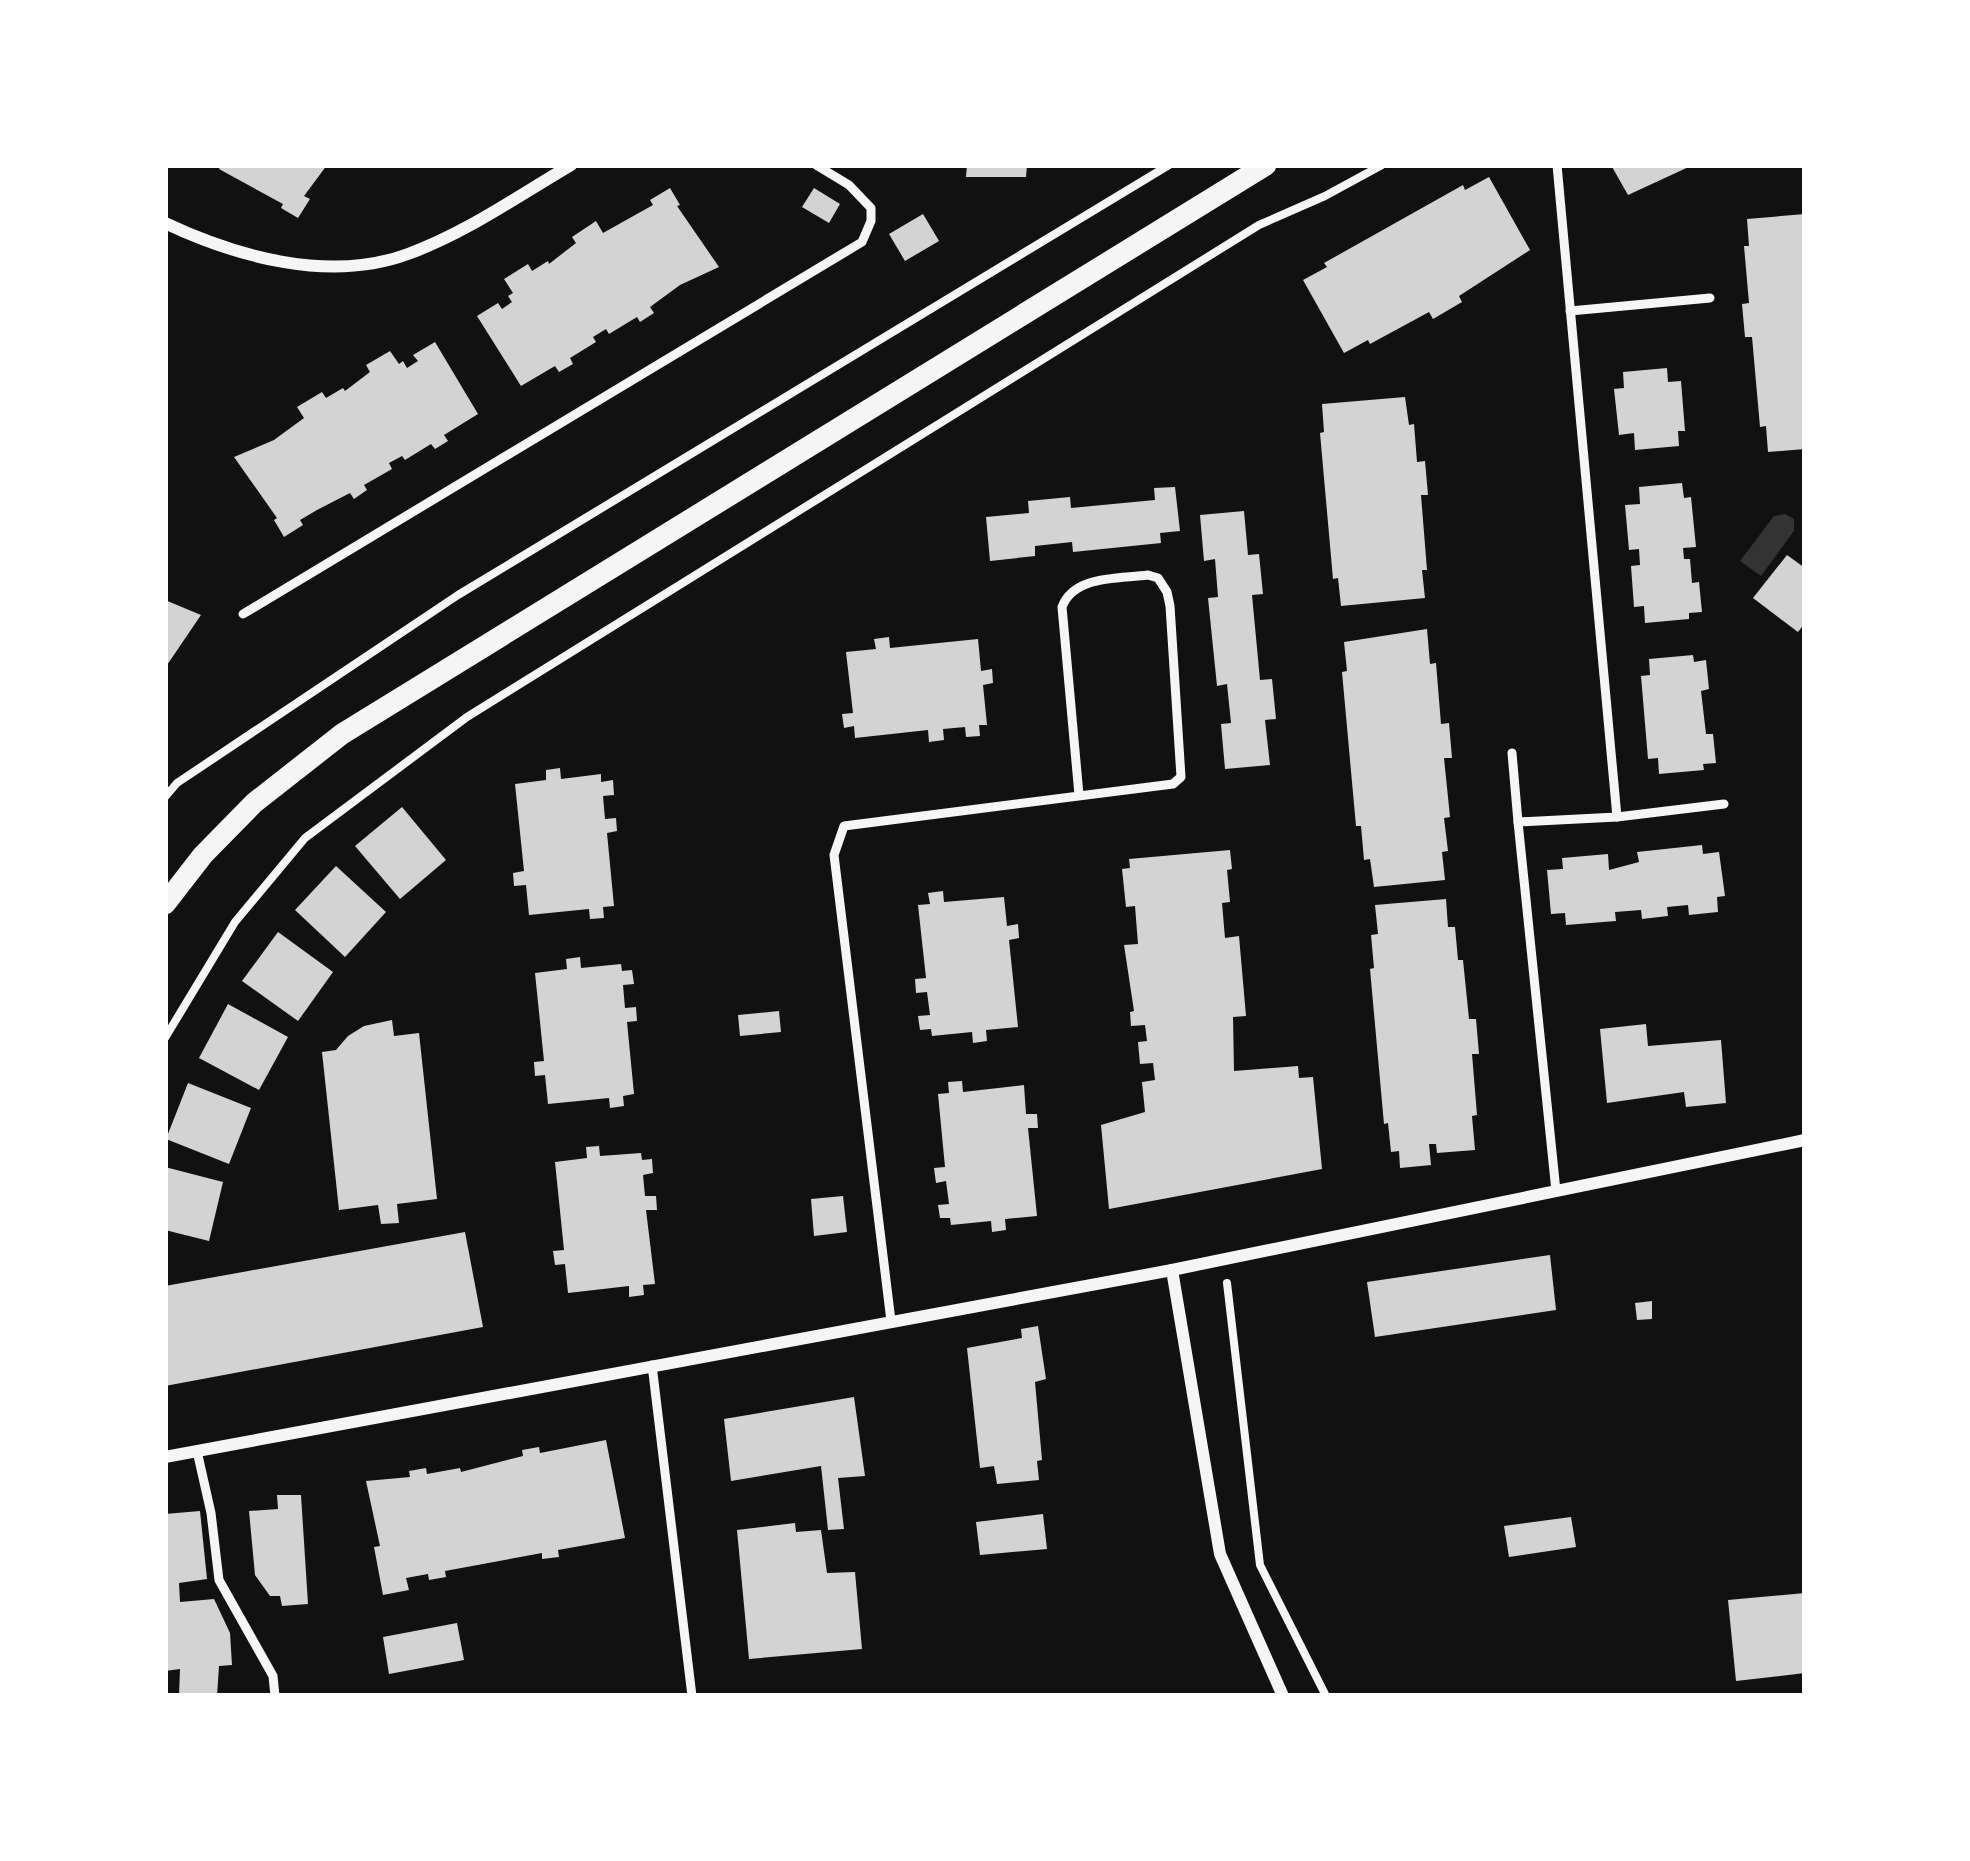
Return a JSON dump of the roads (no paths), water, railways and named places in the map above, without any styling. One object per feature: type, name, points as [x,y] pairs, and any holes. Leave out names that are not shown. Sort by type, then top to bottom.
[{"type":"street","points":[[165,223],[237,252],[348,267],[424,247],[571,165]]},
{"type":"street","points":[[165,904],[203,855],[254,803],[342,734],[1266,165]]},
{"type":"street","points":[[165,1457],[1172,1270],[1805,1140]]},
{"type":"street","points":[[1172,1270],[1220,1554],[1283,1696]]},
{"type":"lane","points":[[243,614],[862,242],[871,208],[849,185],[816,165]]},
{"type":"lane","points":[[1557,165],[1617,817]]},
{"type":"lane","points":[[1570,311],[1710,298]]},
{"type":"lane","points":[[891,1321],[834,855],[837,838],[844,826],[1161,787],[1181,777],[1169,606],[1158,578],[1148,575],[1078,585],[1066,595],[1062,607],[1079,795]]},
{"type":"lane","points":[[1512,753],[1556,1191]]},
{"type":"lane","points":[[1518,822],[1617,817],[1724,804]]},
{"type":"lane","points":[[652,1365],[692,1696]]},
{"type":"lane","points":[[197,1451],[219,1580],[273,1676],[274,1696]]}]
